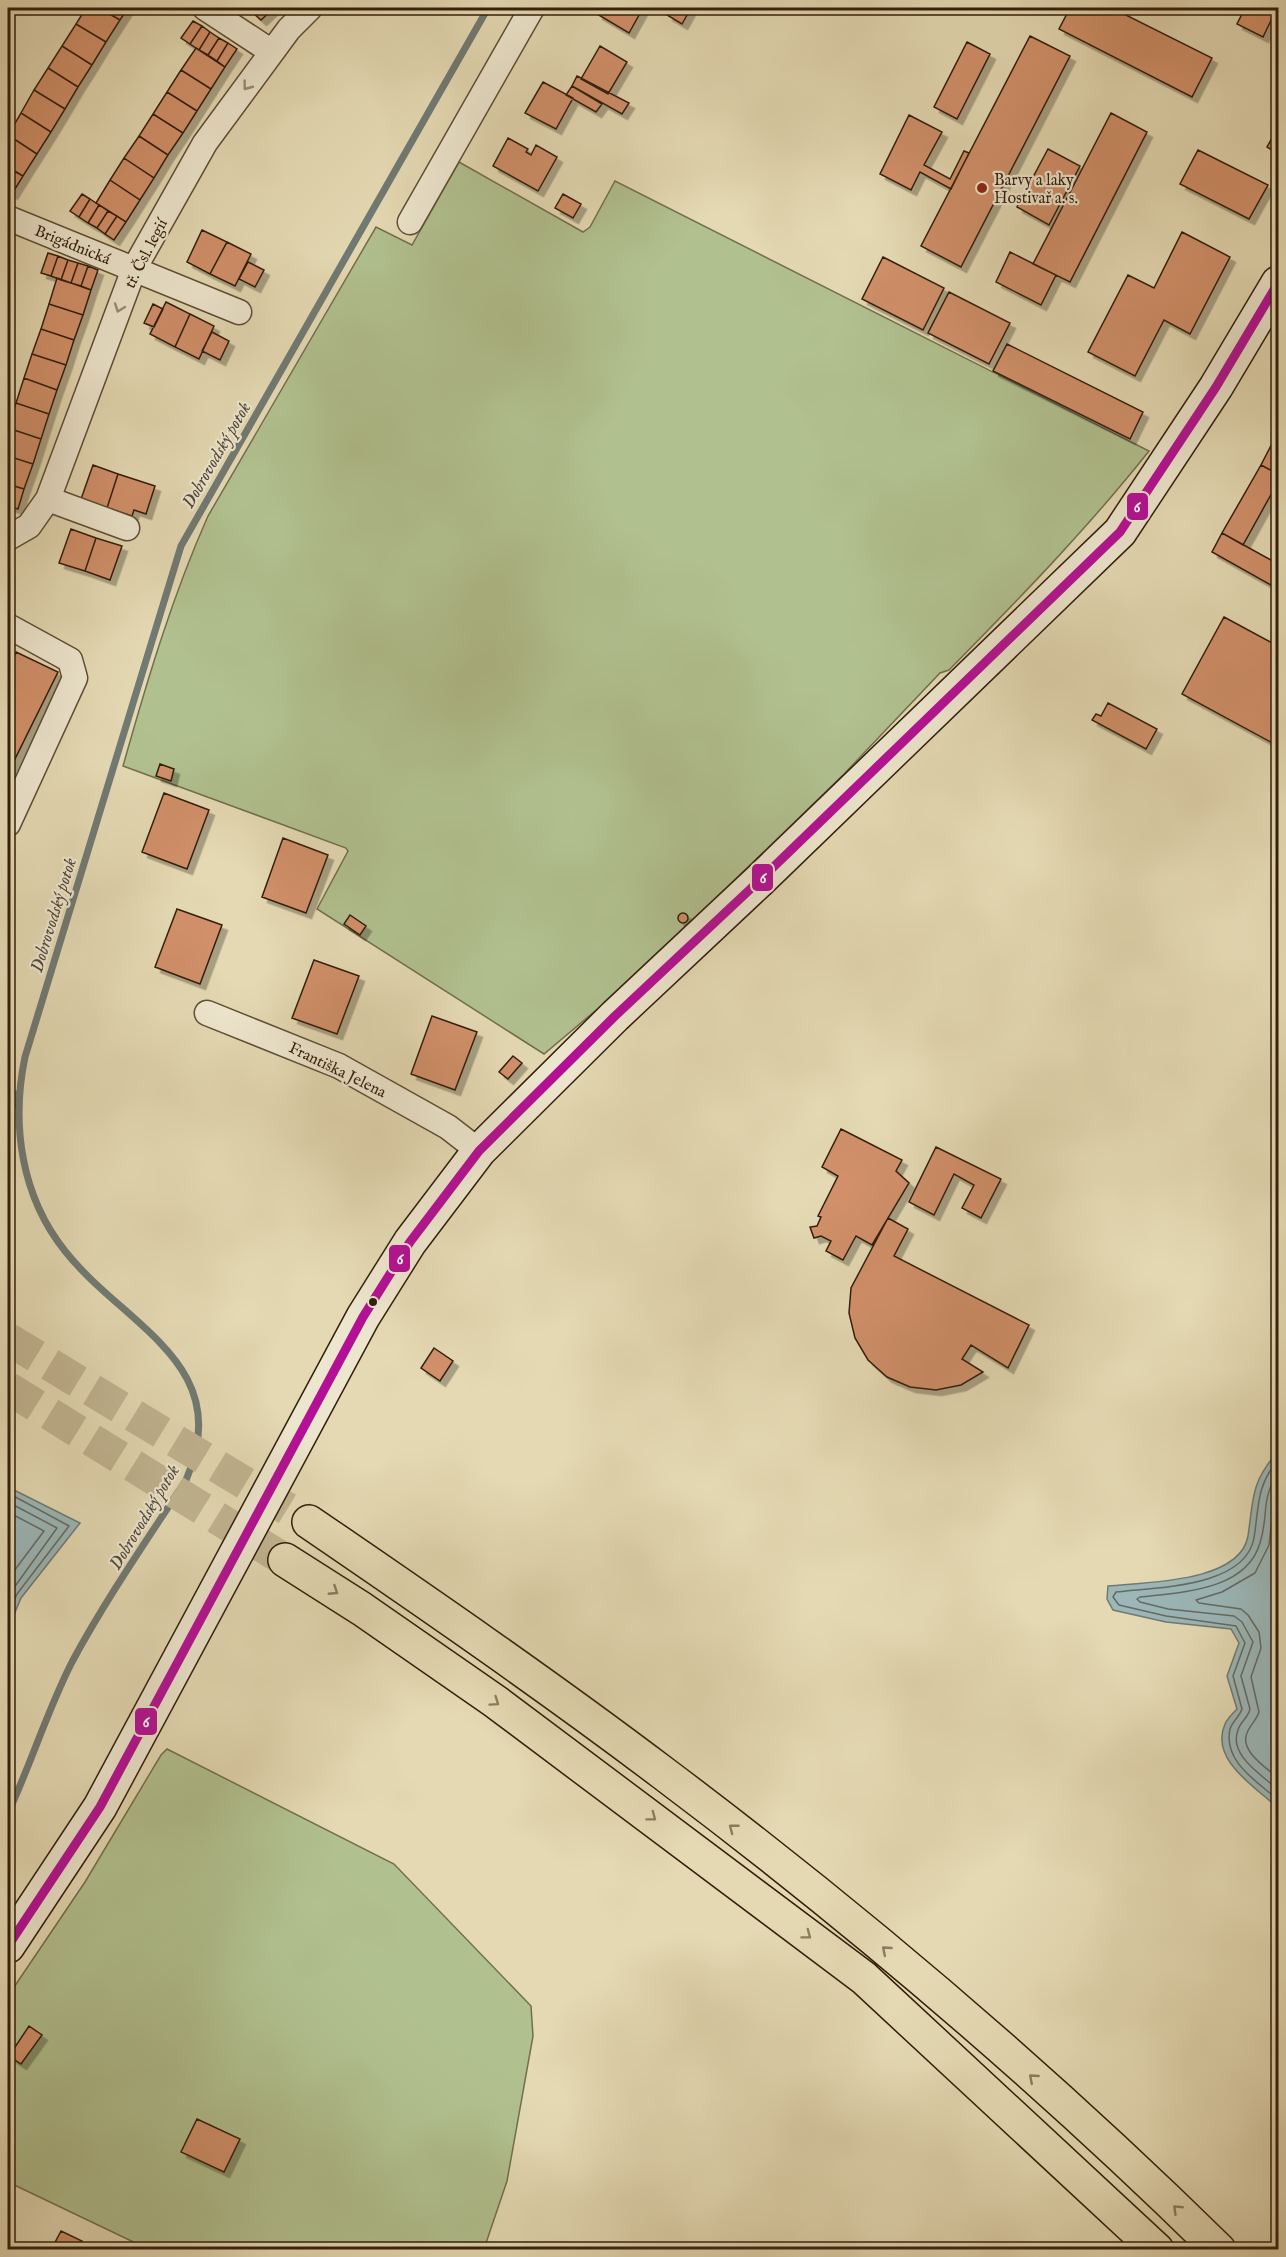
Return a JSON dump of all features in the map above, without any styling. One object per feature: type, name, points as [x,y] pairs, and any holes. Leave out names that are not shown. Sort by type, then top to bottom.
[{"type":"highway","points":[[309,1522],[523,1670],[666,1774],[879,1944],[1137,2169],[1219,2250]]},
{"type":"highway","points":[[285,1560],[362,1609],[496,1702],[864,1978],[1157,2250]]},
{"type":"street","points":[[205,8],[272,52]]},
{"type":"street","name":"tř. Čsl. legií","points":[[8,537],[29,526],[48,499],[134,268],[205,143],[272,52],[310,8]]},
{"type":"street","points":[[410,222],[531,8]]},
{"type":"street","name":"Brigádnická","points":[[8,218],[238,312]]},
{"type":"street","points":[[8,1946],[100,1807],[363,1317],[471,1145],[615,1016],[785,856],[1120,532],[1216,387],[1278,283]]},
{"type":"street","points":[[48,499],[127,528]]},
{"type":"street","points":[[8,626],[70,660],[75,678],[8,824]]},
{"type":"street","name":"Františka Jelena","points":[[207,1013],[339,1066],[471,1145]]},
{"type":"green space","points":[[459,162],[583,232],[590,227],[615,181],[1149,451],[1077,536],[949,670],[940,673],[844,774],[604,1007],[601,1006],[544,1054],[317,909],[348,851],[346,848],[123,766],[161,640],[208,516],[376,227],[412,245]]},
{"type":"green space","points":[[167,1749],[394,1864],[531,2006],[533,2036],[507,2181],[484,2249],[148,2249],[8,2182],[8,1996],[85,1882],[161,1755]]},
{"type":"water","points":[[1278,1451],[1278,1808],[1238,1772],[1224,1750],[1222,1737],[1225,1724],[1237,1709],[1227,1676],[1239,1643],[1231,1629],[1166,1622],[1113,1610],[1107,1599],[1108,1586],[1189,1577],[1228,1563],[1241,1551],[1248,1536],[1258,1482]]},
{"type":"water","points":[[8,1487],[80,1523],[21,1598],[8,1629]]},
{"type":"building","points":[[86,8],[99,8],[120,20],[106,42],[76,24]]},
{"type":"building","points":[[99,8],[128,8],[120,20]]},
{"type":"building","points":[[259,8],[274,8],[261,20],[253,13]]},
{"type":"building","points":[[601,8],[643,8],[629,33],[597,14]]},
{"type":"building","points":[[667,8],[691,8],[682,24],[667,15],[670,9]]},
{"type":"building","points":[[1070,8],[1112,8],[1212,58],[1192,97],[1059,29]]},
{"type":"building","points":[[1245,8],[1277,8],[1263,37],[1237,24]]},
{"type":"building","points":[[193,21],[202,26],[190,44],[181,38]]},
{"type":"building","points":[[76,24],[106,42],[92,65],[62,46]]},
{"type":"building","points":[[202,26],[210,32],[199,50],[190,44]]},
{"type":"building","points":[[210,32],[219,38],[208,55],[199,50]]},
{"type":"building","points":[[1030,36],[1070,56],[961,267],[921,246]]},
{"type":"building","points":[[219,38],[228,43],[217,61],[208,55]]},
{"type":"building","points":[[967,42],[990,54],[957,119],[934,107]]},
{"type":"building","points":[[228,43],[237,49],[225,67],[217,61]]},
{"type":"building","points":[[62,46],[92,65],[78,87],[48,68]]},
{"type":"building","points":[[600,46],[627,62],[608,94],[581,79]]},
{"type":"building","points":[[196,48],[225,67],[211,89],[181,70]]},
{"type":"building","points":[[48,68],[78,87],[65,109],[34,90]]},
{"type":"building","points":[[181,70],[211,89],[197,111],[167,92]]},
{"type":"building","points":[[577,76],[629,103],[622,114],[572,86]]},
{"type":"building","points":[[543,82],[573,98],[556,129],[525,113]]},
{"type":"building","points":[[572,86],[602,104],[596,112],[566,95]]},
{"type":"building","points":[[34,90],[65,109],[51,132],[21,113]]},
{"type":"building","points":[[167,92],[197,111],[183,133],[153,114]]},
{"type":"building","points":[[21,113],[51,132],[37,154],[8,135]]},
{"type":"building","points":[[1111,113],[1147,132],[1070,282],[1033,264]]},
{"type":"building","points":[[153,114],[183,133],[168,155],[139,136]]},
{"type":"building","points":[[909,115],[942,132],[924,165],[950,179],[964,151],[969,153],[951,189],[920,172],[911,190],[880,174]]},
{"type":"building","points":[[1278,127],[1278,154],[1267,147]]},
{"type":"building","points":[[8,135],[37,154],[23,176],[8,167]]},
{"type":"building","points":[[139,136],[168,155],[154,178],[124,158]]},
{"type":"building","points":[[508,138],[528,149],[526,152],[531,155],[536,145],[557,157],[538,191],[493,166]]},
{"type":"building","points":[[1048,149],[1080,166],[1049,225],[1017,207]]},
{"type":"building","points":[[1198,150],[1268,185],[1249,219],[1180,184]]},
{"type":"building","points":[[124,158],[154,178],[140,200],[110,180]]},
{"type":"building","points":[[8,167],[14,171],[8,182]]},
{"type":"building","points":[[14,171],[23,176],[12,194],[8,191],[8,182]]},
{"type":"building","points":[[110,180],[140,200],[126,222],[96,203]]},
{"type":"building","points":[[82,194],[90,199],[79,217],[70,211]]},
{"type":"building","points":[[563,194],[581,204],[573,218],[555,208]]},
{"type":"building","points":[[90,199],[99,205],[88,223],[79,217]]},
{"type":"building","points":[[99,205],[108,211],[97,228],[88,223]]},
{"type":"building","points":[[108,211],[117,216],[105,234],[97,228]]},
{"type":"building","points":[[117,216],[126,222],[114,240],[105,234]]},
{"type":"building","points":[[202,230],[227,242],[210,274],[187,262]]},
{"type":"building","points":[[1182,232],[1230,257],[1190,334],[1164,320],[1135,376],[1088,352],[1128,275],[1154,288]]},
{"type":"building","points":[[227,242],[251,254],[235,286],[210,274]]},
{"type":"building","points":[[1010,252],[1056,275],[1041,305],[996,282]]},
{"type":"building","points":[[48,253],[58,256],[51,276],[41,273]]},
{"type":"building","points":[[58,256],[68,260],[61,280],[51,276]]},
{"type":"building","points":[[883,257],[944,288],[923,330],[862,299]]},
{"type":"building","points":[[68,260],[78,263],[71,283],[61,280]]},
{"type":"building","points":[[248,262],[264,270],[255,287],[239,279]]},
{"type":"building","points":[[78,263],[88,266],[81,286],[71,283]]},
{"type":"building","points":[[88,266],[98,270],[91,290],[81,286]]},
{"type":"building","points":[[57,278],[91,290],[83,315],[49,304]]},
{"type":"building","points":[[949,292],[1010,323],[989,364],[928,333]]},
{"type":"building","points":[[166,302],[190,314],[175,347],[150,334]]},
{"type":"building","points":[[49,304],[83,315],[74,340],[41,329]]},
{"type":"building","points":[[153,304],[163,309],[154,327],[144,323]]},
{"type":"building","points":[[190,314],[214,326],[199,359],[175,347]]},
{"type":"building","points":[[41,329],[74,340],[66,365],[32,354]]},
{"type":"building","points":[[212,332],[229,341],[220,360],[202,351]]},
{"type":"building","points":[[1007,344],[1143,412],[1130,439],[993,371]]},
{"type":"building","points":[[32,354],[66,365],[57,390],[24,378]]},
{"type":"building","points":[[24,378],[57,390],[49,414],[16,403]]},
{"type":"building","points":[[16,403],[49,414],[41,439],[8,428]]},
{"type":"building","points":[[8,428],[41,439],[33,464],[8,456]]},
{"type":"building","points":[[1278,432],[1278,474],[1261,465]]},
{"type":"building","points":[[8,456],[33,464],[24,489],[8,484]]},
{"type":"building","points":[[93,465],[118,474],[107,508],[81,499]]},
{"type":"building","points":[[1261,465],[1278,474],[1278,482],[1243,545],[1222,533]]},
{"type":"building","points":[[118,474],[155,486],[146,514],[134,510],[132,516],[107,508]]},
{"type":"building","points":[[8,484],[14,486],[8,506]]},
{"type":"building","points":[[14,486],[24,489],[18,509],[8,506]]},
{"type":"building","points":[[71,529],[96,538],[85,571],[59,563]]},
{"type":"building","points":[[1222,533],[1278,564],[1278,589],[1212,552]]},
{"type":"building","points":[[96,538],[122,546],[110,580],[85,571]]},
{"type":"building","points":[[1224,617],[1278,646],[1278,746],[1182,694]]},
{"type":"building","points":[[16,652],[58,672],[10,769],[8,768],[8,670]]},
{"type":"building","points":[[1108,703],[1157,729],[1146,749],[1092,720],[1096,714],[1101,716]]},
{"type":"building","points":[[160,764],[174,769],[171,781],[156,776]]},
{"type":"building","points":[[164,793],[209,810],[187,869],[142,852]]},
{"type":"building","points":[[283,838],[328,855],[306,913],[262,897]]},
{"type":"building","points":[[177,909],[222,925],[200,984],[155,967]]},
{"type":"building","points":[[683,913],[688,918],[683,923],[678,918]]},
{"type":"building","points":[[350,915],[366,926],[360,935],[344,924]]},
{"type":"building","points":[[314,960],[359,976],[337,1034],[292,1018]]},
{"type":"building","points":[[432,1016],[477,1032],[455,1090],[411,1074]]},
{"type":"building","points":[[513,1056],[522,1063],[508,1079],[499,1072]]},
{"type":"building","points":[[841,1129],[902,1160],[896,1171],[909,1183],[872,1245],[856,1236],[843,1260],[826,1251],[831,1241],[821,1236],[814,1238],[810,1227],[817,1226],[821,1217],[818,1216],[838,1176],[822,1167]]},
{"type":"building","points":[[936,1147],[1001,1179],[981,1218],[962,1208],[974,1185],[954,1174],[934,1215],[909,1202]]},
{"type":"building","points":[[888,1218],[908,1229],[894,1256],[1029,1325],[1008,1368],[971,1345],[962,1359],[983,1372],[961,1385],[936,1390],[910,1387],[887,1377],[868,1360],[855,1338],[849,1313],[851,1288]]},
{"type":"building","points":[[434,1348],[453,1361],[440,1381],[421,1368]]},
{"type":"building","points":[[29,2026],[42,2035],[21,2064],[9,2056]]},
{"type":"building","points":[[197,2119],[240,2139],[224,2172],[181,2152]]},
{"type":"building","points":[[61,2231],[82,2241],[77,2250],[51,2250]]},
{"type":"waterway","name":"Dobrovodský potok","points":[[8,1813],[72,1662],[113,1593],[186,1480],[198,1440],[197,1406],[186,1376],[167,1350],[89,1278],[65,1251],[50,1230],[38,1207],[29,1183],[20,1133],[19,1108],[25,1057],[181,546],[488,8]]},
{"type":"waterway","points":[[8,1120],[16,1094]]},
{"type":"tunnel","points":[[8,1339],[309,1522]]},
{"type":"tunnel","points":[[8,1388],[285,1560]]},
{"type":"transit line","name":"6","points":[[8,1946],[100,1807],[363,1317],[410,1242],[479,1151],[615,1016],[760,880],[1120,532],[1216,387],[1278,283]]},
{"type":"place","name":"Barvy a laky Hostivař a. s.","points":[[982,188]]}]
